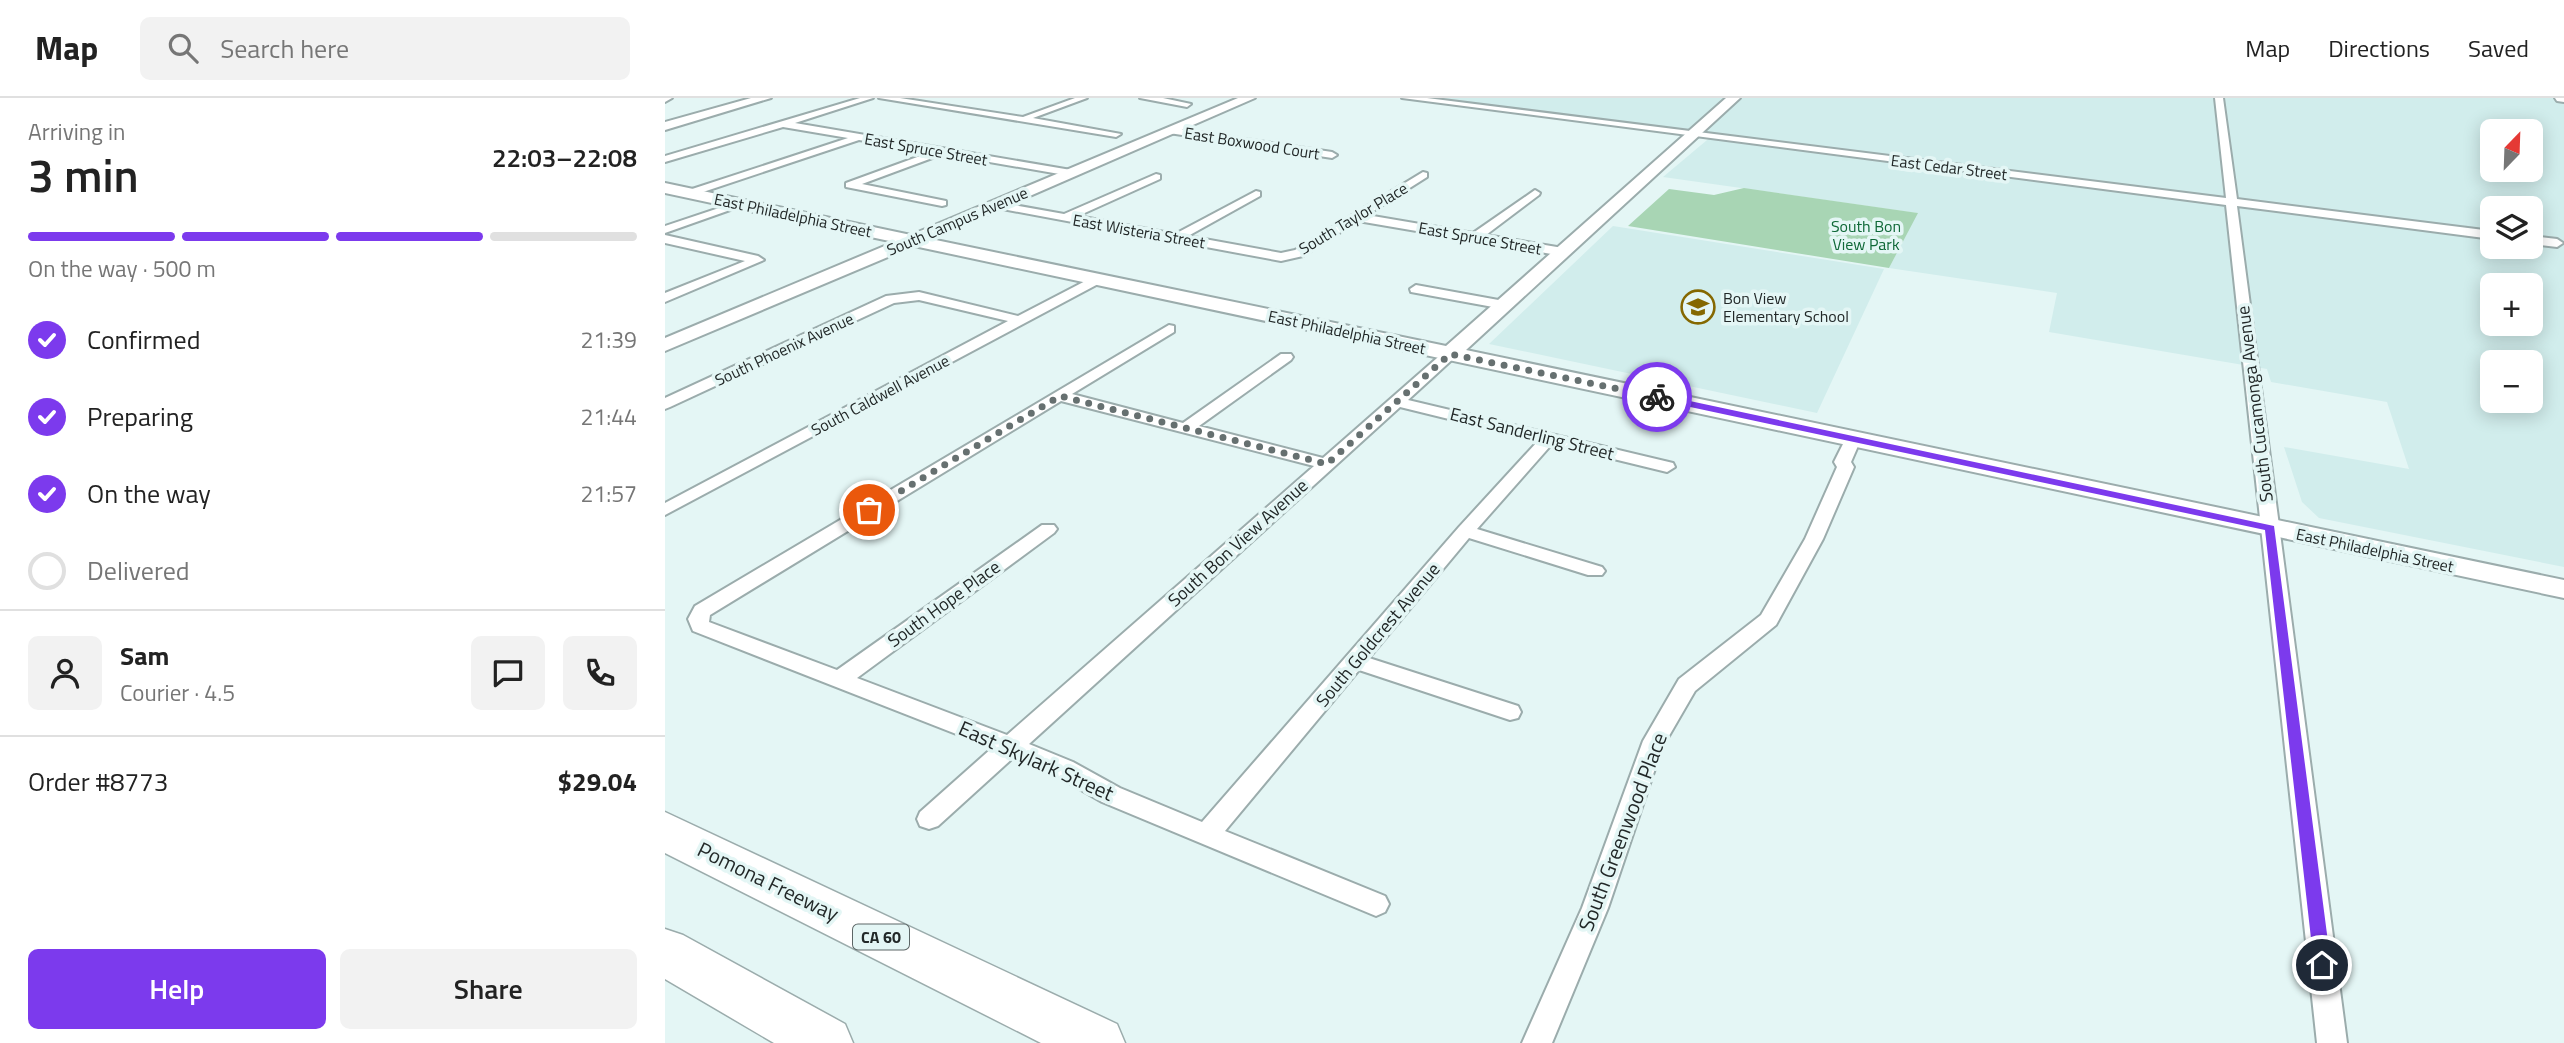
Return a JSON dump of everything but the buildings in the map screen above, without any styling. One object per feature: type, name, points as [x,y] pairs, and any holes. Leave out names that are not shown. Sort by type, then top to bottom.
[{"type":"highway","name":"Pomona Freeway","points":[[665,831],[1098,1043]]},
{"type":"highway","points":[[665,952],[826,1043]]},
{"type":"street","points":[[665,126],[765,98]]},
{"type":"street","points":[[665,159],[869,98]]},
{"type":"street","points":[[883,98],[1116,134]]},
{"type":"street","points":[[1024,118],[1083,98]]},
{"type":"street","points":[[1144,98],[1187,104]]},
{"type":"street","name":"South Campus Avenue","points":[[668,342],[1248,98]]},
{"type":"street","name":"East Cedar Street","points":[[1406,98],[2480,234]]},
{"type":"street","name":"South Bon View Avenue","points":[[929,819],[1398,402],[1734,98]]},
{"type":"street","name":"South Cucamonga Avenue","points":[[2219,98],[2332,1043]]},
{"type":"street","name":"East Spruce Street","points":[[783,124],[1071,173]]},
{"type":"street","name":"East Boxwood Court","points":[[1172,131],[1332,155]]},
{"type":"street","points":[[690,193],[859,138]]},
{"type":"street","points":[[940,152],[850,185],[942,203]]},
{"type":"street","name":"South Taylor Place","points":[[1281,257],[1299,253],[1423,175]]},
{"type":"street","points":[[1067,218],[1156,177]]},
{"type":"street","name":"East Philadelphia Street","points":[[665,188],[2564,589]]},
{"type":"street","points":[[1476,237],[1535,193]]},
{"type":"street","points":[[1177,238],[1256,194]]},
{"type":"street","points":[[665,230],[741,204]]},
{"type":"street","name":"East Wisteria Street","points":[[997,205],[1281,257]]},
{"type":"street","name":"East Spruce Street","points":[[1356,216],[1563,252]]},
{"type":"street","points":[[665,239],[758,260],[665,298]]},
{"type":"street","points":[[2543,241],[2557,243]]},
{"type":"street","name":"South Caldwell Avenue","points":[[665,510],[1095,280]]},
{"type":"street","points":[[1416,289],[1504,305]]},
{"type":"street","name":"South Phoenix Avenue","points":[[665,404],[891,299],[903,296],[919,296],[1020,320]]},
{"type":"street","points":[[1060,396],[1169,330]]},
{"type":"street","points":[[1186,428],[1286,357]]},
{"type":"street","points":[[1060,396],[1327,464]]},
{"type":"street","name":"East Skylark Street","points":[[1060,396],[702,611],[698,619],[700,626],[1011,746],[1065,769],[1111,795],[1376,904]]},
{"type":"street","name":"East Sanderling Street","points":[[1398,402],[1667,467]]},
{"type":"street","name":"South Goldcrest Avenue","points":[[1207,834],[1465,531],[1550,438]]},
{"type":"street","name":"South Greenwood Place","points":[[1537,1043],[1595,908],[1651,747],[1687,685],[1769,620],[1814,540],[1846,467],[1854,464],[1859,440]]},
{"type":"street","name":"South Hope Place","points":[[840,679],[1048,529]]},
{"type":"street","points":[[1465,531],[1595,571]]},
{"type":"street","points":[[1356,661],[1510,712]]},
{"type":"shaded area","points":[[1435,98],[2564,98],[2564,567],[2319,518],[2302,502],[2284,447],[2409,469],[2387,402],[2271,382],[2267,369],[2049,332],[2057,293],[1889,268],[1917,213],[1663,177],[1713,135]]},
{"type":"shaded area","name":"Bon View Elementary School","points":[[1613,226],[1884,269],[1817,413],[1489,344]]},
{"type":"green space","name":"South Bon View Park","points":[[1744,188],[1918,213],[1889,268],[1628,226],[1669,189],[1714,195]]},
{"type":"way so far","points":[[869,510],[1060,396],[1327,464],[1450,354],[1657,397]]},
{"type":"place","name":"Bon View Elementary School","points":[[1698,307]]},
{"type":"route","points":[[1657,397],[2270,528],[2322,965]]}]
